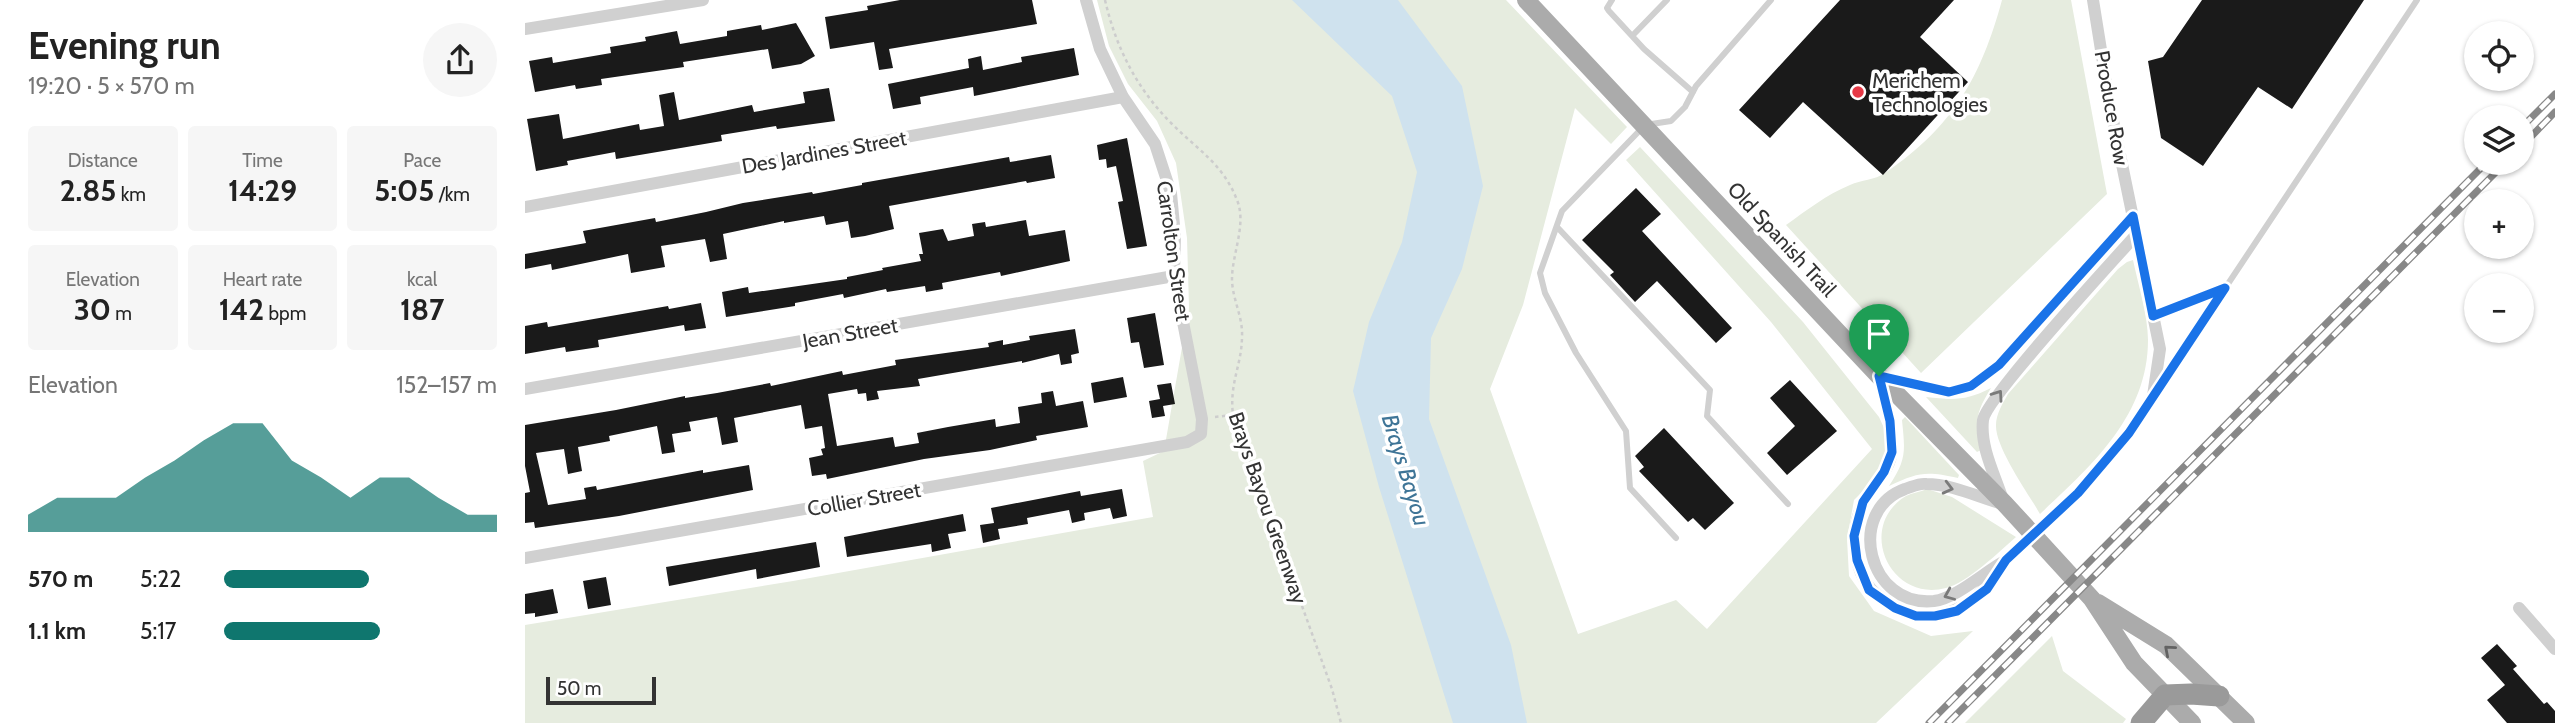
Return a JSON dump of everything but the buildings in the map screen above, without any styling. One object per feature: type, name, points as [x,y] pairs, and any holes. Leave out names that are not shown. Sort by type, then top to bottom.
[{"type":"highway","points":[[2141,723],[2165,695],[2219,696]]},
{"type":"main road","name":"Old Spanish Trail","points":[[1526,0],[1879,376],[2005,504],[2092,599],[2134,663],[2192,723]]},
{"type":"main road","name":"Old Spanish Trail","points":[[2092,599],[2166,645],[2246,723]]},
{"type":"street","points":[[525,29],[703,0]]},
{"type":"street","name":"Carrolton Street","points":[[1086,0],[1100,49],[1123,97],[1155,144],[1171,193],[1175,236],[1174,276],[1202,419],[1201,434]]},
{"type":"street","name":"Produce Row","points":[[2005,504],[1949,487],[1923,483],[1897,492],[1880,509],[1869,537],[1871,556],[1881,580],[1902,596],[1917,601],[1950,598],[2006,560],[2078,493],[2129,433],[2153,396],[2160,349],[2110,106],[2093,0]]},
{"type":"street","name":"Des Jardines Street","points":[[525,207],[1123,97]]},
{"type":"street","points":[[1879,376],[1949,392],[1971,386],[1999,365],[2133,216]]},
{"type":"street","points":[[2005,504],[1984,442],[1983,417],[2009,380],[2136,235]]},
{"type":"street","name":"Jean Street","points":[[525,389],[1174,276]]},
{"type":"street","name":"Produce Row","points":[[1879,376],[1890,421],[1892,452],[1884,472],[1863,502],[1854,536],[1857,560],[1869,590],[1895,608],[1916,616],[1935,616],[1957,611],[1987,589],[2006,560]]},
{"type":"street","name":"Collier Street","points":[[525,558],[1187,442],[1201,434]]},
{"type":"street","points":[[2519,608],[2555,649]]},
{"type":"lane","points":[[1633,35],[1667,0]]},
{"type":"lane","points":[[1676,537],[1629,488],[1626,431],[1576,353],[1545,293],[1540,273],[1562,211],[1646,125],[1671,121],[1685,107],[1693,92],[1771,0]]},
{"type":"lane","points":[[2153,396],[2417,0]]},
{"type":"lane","points":[[1608,1],[1609,11],[1644,49],[1693,92]]},
{"type":"lane","points":[[1557,228],[1710,390],[1707,416],[1789,504]]},
{"type":"lane","points":[[2153,316],[2225,288]]},
{"type":"path","name":"Brays Bayou Greenway","points":[[1105,0],[1116,42],[1148,96],[1173,125],[1216,164],[1233,189],[1239,205],[1240,220],[1232,279],[1242,335],[1232,387],[1233,415],[1332,690],[1341,723]]},
{"type":"path","points":[[1202,419],[1233,415]]},
{"type":"shaded area","points":[[1097,0],[1506,0],[1627,127],[1611,144],[1575,108],[1523,305],[1490,389],[1578,634],[1676,600],[1707,629],[1872,449],[1771,322],[1626,160],[1640,147],[1803,322],[1879,417],[1889,439],[1887,457],[1879,475],[1854,500],[1847,539],[1849,576],[1874,611],[1931,636],[1973,631],[1876,723],[525,723],[525,625],[1153,517],[1143,461],[1164,451],[1189,307],[1187,238],[1176,163],[1157,121],[1128,84],[1109,46]]},
{"type":"shaded area","points":[[2002,0],[2071,0],[2107,194],[1921,373],[1786,225],[1833,193],[1885,173],[1929,137],[1961,98],[1974,76],[1994,28]]},
{"type":"shaded area","points":[[2133,260],[2148,331],[2145,367],[2138,392],[2127,416],[2097,458],[2040,514],[2001,445],[1996,425],[1998,413],[2008,394],[2118,269]]},
{"type":"shaded area","points":[[1991,388],[1978,418],[1981,450],[1977,452],[1926,397],[1959,398]]},
{"type":"shaded area","points":[[1905,417],[1959,475],[1958,478],[1923,474],[1889,486],[1902,461],[1902,420]]},
{"type":"shaded area","points":[[1927,489],[1952,497],[2016,537],[1983,566],[1954,585],[1926,590],[1909,584],[1895,573],[1886,559],[1882,542],[1883,525],[1891,509],[1906,496]]},
{"type":"shaded area","points":[[2052,636],[2063,671],[2126,719],[2123,723],[1965,723]]},
{"type":"water","name":"Brays Bayou","points":[[1292,0],[1398,0],[1462,86],[1483,186],[1462,269],[1431,338],[1429,419],[1511,645],[1527,723],[1453,723],[1379,487],[1353,391],[1369,322],[1402,242],[1417,172],[1392,96]]},
{"type":"railway","points":[[2534,115],[2555,94]]},
{"type":"railway","points":[[2534,134],[2555,112]]},
{"type":"railway","points":[[1929,723],[2474,175]]},
{"type":"railway","points":[[1948,723],[2493,175]]},
{"type":"place","name":"Merichem Technologies","points":[[1858,92]]},
{"type":"route","points":[[2133,216],[2153,316],[2225,288],[2129,433],[2078,493],[2006,560],[1987,589],[1957,611],[1935,616],[1916,616],[1895,608],[1869,590],[1857,560],[1854,536],[1863,502],[1884,472],[1892,452],[1890,421],[1879,376],[1949,392],[1971,386],[1999,365],[2133,216]]}]
